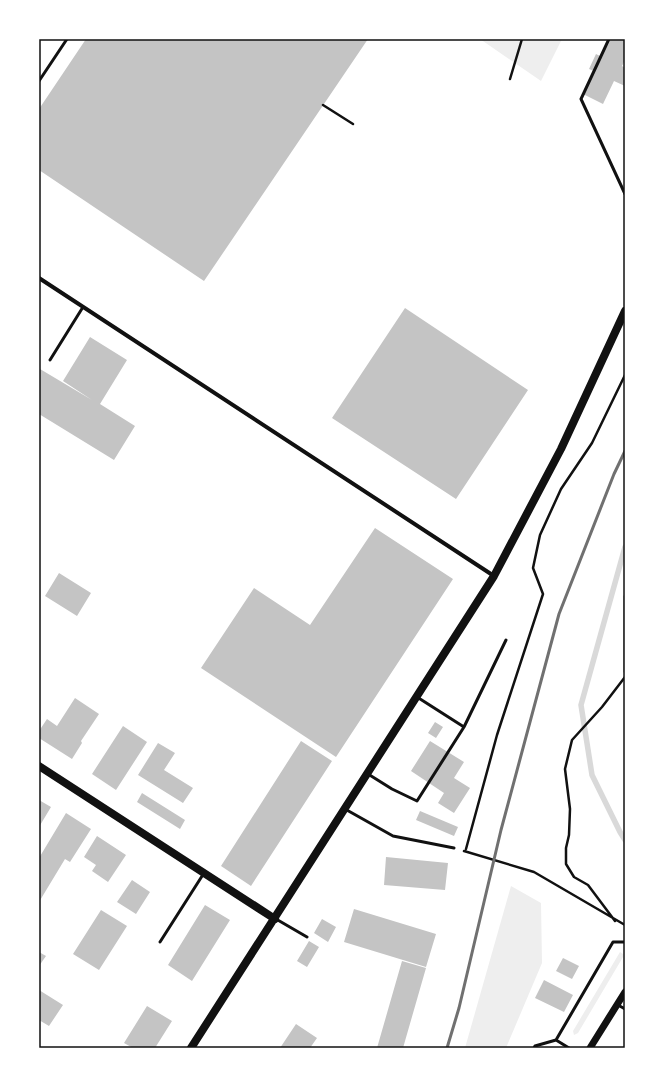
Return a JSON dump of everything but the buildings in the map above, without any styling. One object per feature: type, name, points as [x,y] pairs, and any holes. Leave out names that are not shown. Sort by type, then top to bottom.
[{"type":"main road","points":[[191,1048],[494,576],[561,449],[625,311]]},
{"type":"main road","points":[[39,766],[275,919]]},
{"type":"street","points":[[39,278],[494,576]]},
{"type":"street","points":[[590,1048],[625,992]]},
{"type":"lane","points":[[39,81],[67,39]]},
{"type":"lane","points":[[609,39],[581,99],[625,194]]},
{"type":"lane","points":[[50,360],[83,307]]},
{"type":"lane","points":[[368,774],[392,789],[417,801],[464,727],[506,640]]},
{"type":"lane","points":[[417,697],[464,727]]},
{"type":"lane","points":[[345,809],[393,836],[454,848]]},
{"type":"lane","points":[[160,942],[205,873]]},
{"type":"lane","points":[[275,919],[308,937]]},
{"type":"lane","points":[[534,1048],[535,1046],[556,1040],[613,942],[625,942]]},
{"type":"lane","points":[[618,1004],[625,1009]]},
{"type":"lane","points":[[556,1040],[569,1048]]},
{"type":"path","points":[[510,79],[522,39]]},
{"type":"path","points":[[323,105],[353,124]]},
{"type":"path","points":[[465,851],[497,735],[543,594],[533,568],[540,535],[561,489],[592,443],[625,375]]},
{"type":"path","points":[[625,596],[625,672]]},
{"type":"path","points":[[616,921],[588,885],[574,877],[566,864],[570,809],[565,769],[572,740],[602,707],[625,677]]},
{"type":"path","points":[[454,848],[534,872],[625,925]]},
{"type":"shaded area","points":[[480,39],[562,39],[541,81]]},
{"type":"shaded area","points":[[511,886],[541,903],[542,963],[506,1048],[465,1048]]},
{"type":"shaded area","points":[[620,952],[623,954],[623,957],[578,1033],[574,1035],[573,1031]]},
{"type":"waterway","points":[[625,547],[581,705],[592,775],[625,840]]},
{"type":"railway","points":[[447,1048],[459,1008],[501,830],[559,614],[614,474],[625,451]]}]
